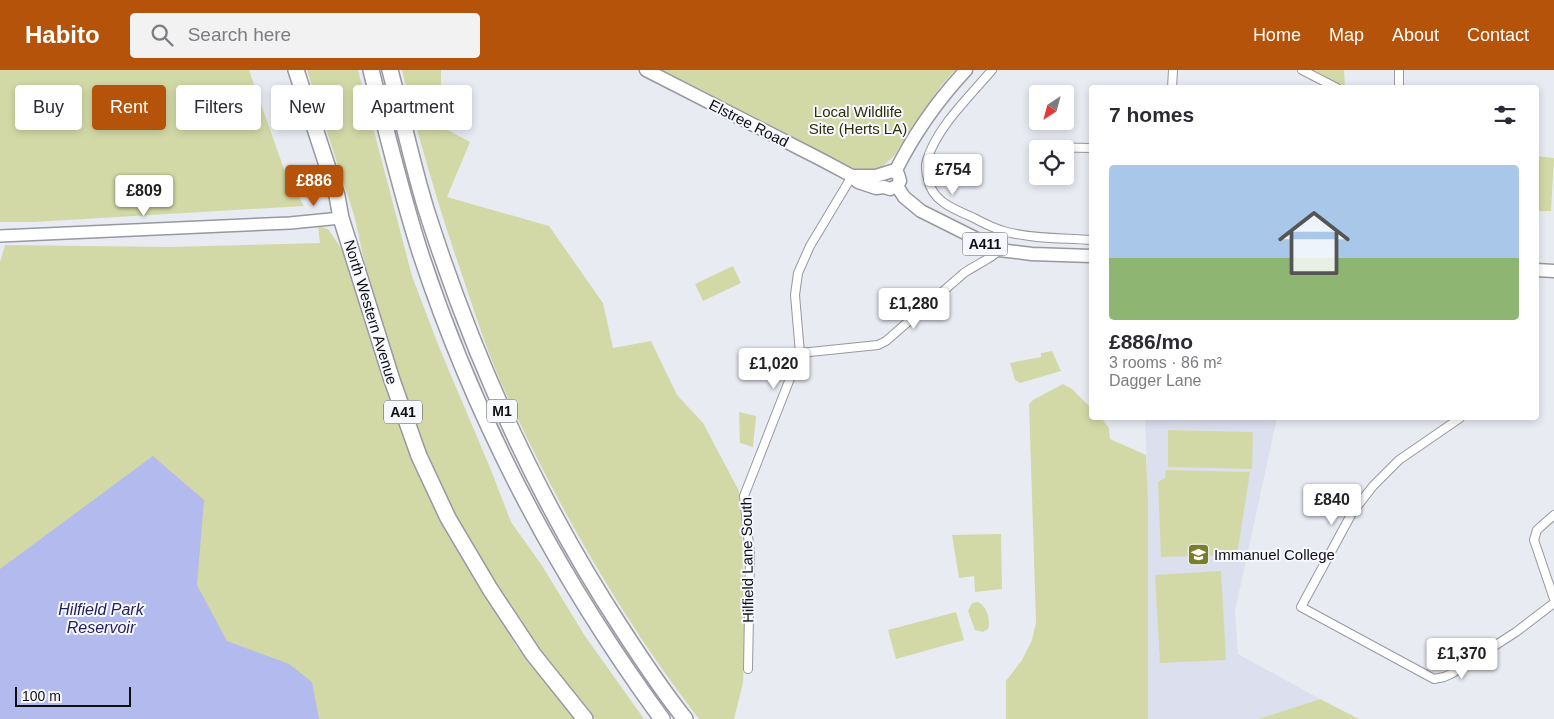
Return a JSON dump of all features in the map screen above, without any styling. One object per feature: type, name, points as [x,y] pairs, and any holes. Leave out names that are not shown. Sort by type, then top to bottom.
[{"type":"highway","name":"North Western Avenue","points":[[296,70],[337,196],[341,218],[395,388],[419,456],[448,518],[490,589],[533,654],[585,719]]},
{"type":"highway","name":"M1","points":[[371,70],[398,176],[421,253],[448,329],[480,406],[518,487],[571,582],[616,654],[662,719]]},
{"type":"highway","name":"M1","points":[[390,70],[438,246],[496,398],[539,487],[587,573],[636,650],[685,719]]},
{"type":"main road","name":"Elstree Road","points":[[646,70],[852,176]]},
{"type":"main road","points":[[852,176],[890,180],[909,144],[966,70]]},
{"type":"main road","name":"A411","points":[[890,180],[904,197],[921,211],[999,250],[1026,254],[1089,256]]},
{"type":"main road","points":[[1539,270],[1554,271]]},
{"type":"street","points":[[992,70],[943,129],[932,147],[926,162],[926,172],[933,191],[939,200],[948,206],[1000,230],[1022,234],[1089,240]]},
{"type":"street","points":[[1172,85],[1174,70]]},
{"type":"street","points":[[1302,70],[1331,85]]},
{"type":"street","points":[[1399,70],[1399,85]]},
{"type":"street","points":[[1074,148],[1089,148]]},
{"type":"street","name":"Hilfield Lane South","points":[[748,669],[750,555],[744,496],[800,353],[795,295],[798,273],[810,246],[852,176]]},
{"type":"street","points":[[0,236],[290,223],[341,218]]},
{"type":"street","points":[[800,353],[878,345],[886,341],[964,273],[976,264],[997,254],[999,250]]},
{"type":"street","points":[[1457,420],[1399,460],[1373,486],[1352,513],[1302,607],[1427,676],[1439,679],[1507,639],[1554,601],[1534,540],[1537,530],[1554,515]]},
{"type":"shaded area","name":"Immanuel College","points":[[1145,420],[1277,420],[1235,611],[1238,654],[1320,699],[1258,719],[1148,719],[1148,498]]},
{"type":"green space","points":[[0,70],[249,70],[254,85],[176,85],[176,130],[261,130],[261,104],[285,172],[304,206],[34,222],[0,222]]},
{"type":"green space","points":[[307,70],[358,70],[362,85],[353,85],[353,130],[374,130],[412,276],[511,522],[541,564],[585,636],[644,719],[594,719],[501,600],[465,540],[414,429],[373,300],[354,215],[326,130],[343,130],[343,85],[312,85]]},
{"type":"green space","points":[[402,70],[441,70],[441,85],[406,85]]},
{"type":"green space","name":"Local Wildlife Site (Herts LA)","points":[[655,70],[955,70],[940,87],[894,156],[882,167],[868,173],[852,171]]},
{"type":"green space","points":[[1309,70],[1344,70],[1345,85],[1340,85]]},
{"type":"green space","points":[[418,130],[448,130],[470,142],[447,197],[549,226],[603,303],[613,348],[651,341],[677,395],[703,423],[739,491],[745,632],[743,683],[734,719],[699,719],[645,644],[594,564],[528,440],[494,366],[436,193]]},
{"type":"green space","points":[[1539,156],[1554,158],[1551,211],[1539,211]]},
{"type":"green space","points":[[318,226],[328,229],[343,251],[358,291],[401,429],[431,501],[459,554],[504,623],[516,646],[579,719],[0,719],[0,262],[5,245],[169,247],[320,243]]},
{"type":"green space","points":[[733,266],[741,283],[703,301],[695,284]]},
{"type":"green space","points":[[1052,351],[1061,371],[1020,383],[1015,380],[1010,363],[1041,357],[1041,353]]},
{"type":"green space","points":[[1063,384],[1072,389],[1089,406],[1089,420],[1103,420],[1109,428],[1110,439],[1146,455],[1148,498],[1148,719],[1006,719],[1006,681],[1022,660],[1032,640],[1036,622],[1029,404]]},
{"type":"green space","points":[[739,412],[756,416],[753,447],[740,443]]},
{"type":"green space","points":[[1168,430],[1253,432],[1252,469],[1168,467]]},
{"type":"green space","points":[[1166,470],[1250,472],[1237,555],[1161,557],[1158,482],[1165,478]]},
{"type":"green space","points":[[1001,534],[1002,589],[975,592],[974,576],[959,578],[952,535]]},
{"type":"green space","points":[[1221,571],[1226,660],[1160,663],[1155,575]]},
{"type":"green space","points":[[978,602],[984,607],[989,618],[988,629],[983,632],[975,630],[968,611],[972,603]]},
{"type":"green space","points":[[956,612],[964,640],[896,659],[888,630]]},
{"type":"green space","points":[[1320,699],[1359,719],[1258,719]]},
{"type":"water","name":"Hilfield Park Reservoir","points":[[153,456],[204,500],[197,585],[227,641],[289,664],[312,682],[319,719],[0,719],[0,569]]},
{"type":"place","name":"Immanuel College","points":[[1198,554]]}]
